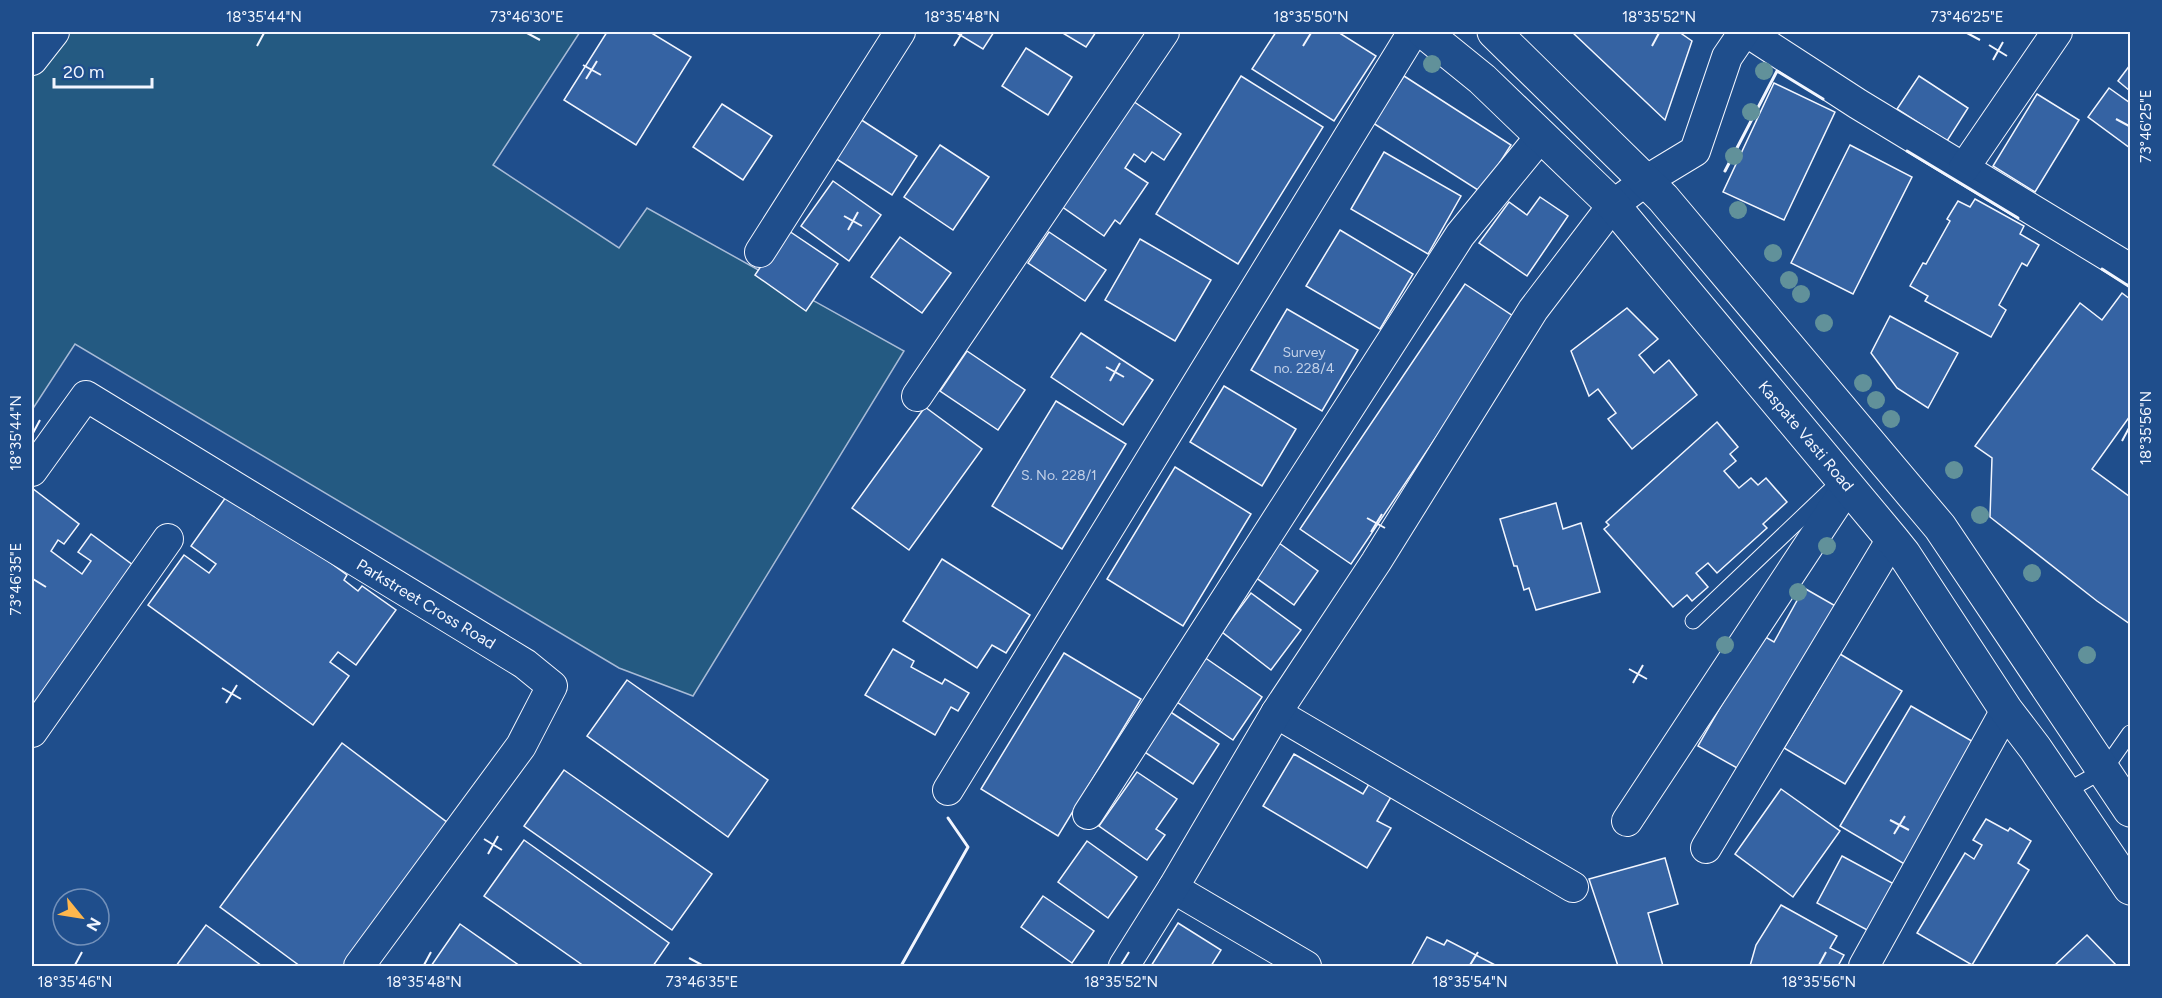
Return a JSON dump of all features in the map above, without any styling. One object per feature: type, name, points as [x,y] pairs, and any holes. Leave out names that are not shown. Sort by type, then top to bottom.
[{"type":"main road","name":"Kaspate Vasti Road","points":[[1424,32],[1482,79],[1612,205],[1892,539],[2006,710],[2130,888]]},
{"type":"main road","points":[[1494,32],[1647,180],[1940,527],[2130,810]]},
{"type":"street","points":[[32,60],[54,32]]},
{"type":"street","points":[[760,252],[900,32]]},
{"type":"street","points":[[917,396],[1164,32]]},
{"type":"street","points":[[948,790],[1413,32]]},
{"type":"street","points":[[1124,966],[1173,888],[1276,713],[1376,562],[1533,310],[1612,205],[1647,180],[1695,152],[1728,57],[1746,32],[1858,104],[2130,269]]},
{"type":"street","points":[[1964,168],[2057,32]]},
{"type":"street","points":[[1088,814],[1460,235],[1541,136]]},
{"type":"street","name":"Parkstreet Cross Road","points":[[32,471],[86,396],[525,663],[552,686],[521,746],[358,966]]},
{"type":"street","points":[[1627,821],[1845,483]]},
{"type":"street","points":[[32,732],[168,539]]},
{"type":"street","points":[[1706,848],[1892,539]]},
{"type":"street","points":[[1864,966],[2006,710]]},
{"type":"street","points":[[1276,713],[1573,887]]},
{"type":"street","points":[[1173,888],[1306,966]]},
{"type":"lane","points":[[1692,621],[1845,483]]},
{"type":"lane","points":[[2065,792],[2104,770],[2130,733]]},
{"type":"shaded area","points":[[67,32],[580,32],[493,165],[619,248],[647,208],[904,351],[693,696],[619,668],[75,344],[32,410],[32,75]]},
{"type":"building","points":[[607,32],[650,32],[691,57],[636,145],[564,100]]},
{"type":"building","points":[[955,32],[994,32],[983,49]]},
{"type":"building","points":[[1061,32],[1096,32],[1086,47]]},
{"type":"building","points":[[1276,32],[1338,32],[1376,56],[1334,121],[1252,69]]},
{"type":"building","points":[[1572,32],[1679,32],[1692,41],[1665,120]]},
{"type":"building","points":[[1026,48],[1072,77],[1048,115],[1002,86]]},
{"type":"building","points":[[2130,65],[2130,91],[2118,81]]},
{"type":"building","points":[[1241,76],[1323,127],[1238,264],[1156,214]]},
{"type":"building","points":[[1404,76],[1511,145],[1481,192],[1373,123]]},
{"type":"building","points":[[1919,76],[1968,108],[1947,141],[1897,109]]},
{"type":"building","points":[[1774,83],[1835,112],[1784,220],[1723,192]]},
{"type":"building","points":[[2109,88],[2130,103],[2130,148],[2088,117]]},
{"type":"building","points":[[2037,94],[2079,120],[2035,192],[1993,166]]},
{"type":"building","points":[[1130,99],[1181,134],[1164,160],[1152,152],[1145,162],[1134,154],[1125,168],[1148,183],[1120,224],[1115,220],[1104,236],[1061,206]]},
{"type":"building","points":[[722,104],[772,136],[743,180],[693,147]]},
{"type":"building","points":[[860,119],[917,156],[892,195],[835,158]]},
{"type":"building","points":[[940,145],[989,177],[953,230],[904,197]]},
{"type":"building","points":[[1850,145],[1912,177],[1853,294],[1791,263]]},
{"type":"building","points":[[1384,152],[1461,196],[1428,254],[1351,209]]},
{"type":"building","points":[[833,181],[881,215],[849,261],[801,226]]},
{"type":"building","points":[[1540,197],[1568,216],[1527,276],[1479,243],[1509,202],[1527,215]]},
{"type":"building","points":[[1975,199],[2024,226],[2020,234],[2039,245],[2027,266],[2022,263],[1999,305],[2006,310],[1991,337],[1925,301],[1928,296],[1910,286],[1923,263],[1926,264],[1950,221],[1947,219],[1958,201],[1970,207]]},
{"type":"building","points":[[786,229],[838,264],[806,311],[755,275]]},
{"type":"building","points":[[1340,230],[1413,274],[1380,329],[1306,286]]},
{"type":"building","points":[[1049,232],[1106,270],[1085,301],[1028,263]]},
{"type":"building","points":[[900,237],[951,273],[922,313],[871,277]]},
{"type":"building","points":[[1140,239],[1211,280],[1175,341],[1105,300]]},
{"type":"building","points":[[1465,284],[1516,318],[1351,564],[1300,529]]},
{"type":"building","points":[[2122,293],[2130,299],[2130,416],[2092,469],[2130,497],[2130,624],[1990,517],[1992,458],[1975,446],[2080,303],[2102,320]]},
{"type":"building","points":[[1627,308],[1658,339],[1639,355],[1654,373],[1669,360],[1697,395],[1632,449],[1608,419],[1616,413],[1598,389],[1589,396],[1571,351]]},
{"type":"building","points":[[1287,309],[1358,350],[1322,411],[1251,370]]},
{"type":"building","points":[[1890,316],[1958,353],[1928,408],[1897,388],[1871,353]]},
{"type":"building","points":[[1081,333],[1153,380],[1123,425],[1051,377]]},
{"type":"building","points":[[967,351],[1025,390],[998,430],[940,391]]},
{"type":"building","points":[[1224,386],[1296,429],[1262,486],[1190,442]]},
{"type":"building","points":[[1056,401],[1126,444],[1062,549],[992,506]]},
{"type":"building","points":[[925,407],[982,449],[909,550],[852,508]]},
{"type":"building","points":[[1717,422],[1738,447],[1730,454],[1736,461],[1724,471],[1739,488],[1751,478],[1758,485],[1766,478],[1787,502],[1763,524],[1767,528],[1717,573],[1708,563],[1696,573],[1708,587],[1692,601],[1687,595],[1673,607],[1604,529],[1609,525],[1606,522]]},
{"type":"building","points":[[1175,467],[1251,514],[1183,626],[1107,579]]},
{"type":"building","points":[[32,488],[79,524],[64,544],[58,540],[51,551],[82,574],[91,561],[78,552],[91,534],[141,571],[32,716]]},
{"type":"building","points":[[231,490],[347,575],[344,580],[358,591],[362,586],[396,610],[356,665],[338,652],[330,662],[349,676],[313,725],[148,605],[184,555],[209,573],[216,564],[191,546]]},
{"type":"building","points":[[1556,503],[1563,529],[1581,523],[1600,592],[1536,610],[1529,588],[1524,590],[1517,566],[1514,566],[1500,519]]},
{"type":"building","points":[[1272,538],[1318,571],[1294,605],[1248,572]]},
{"type":"building","points":[[942,559],[1030,615],[1006,653],[992,645],[977,668],[903,621]]},
{"type":"building","points":[[1804,588],[1839,608],[1746,773],[1698,746],[1762,635],[1774,642]]},
{"type":"building","points":[[1251,593],[1301,630],[1271,670],[1222,632]]},
{"type":"building","points":[[893,649],[914,661],[911,667],[942,684],[945,679],[969,693],[958,711],[951,707],[935,735],[865,695]]},
{"type":"building","points":[[1064,653],[1141,699],[1058,836],[981,789]]},
{"type":"building","points":[[1840,654],[1902,691],[1845,784],[1784,748]]},
{"type":"building","points":[[1204,657],[1262,697],[1233,740],[1174,700]]},
{"type":"building","points":[[627,680],[768,780],[728,837],[587,736]]},
{"type":"building","points":[[1911,706],[1977,744],[1906,865],[1840,826]]},
{"type":"building","points":[[1166,709],[1219,744],[1193,784],[1140,749]]},
{"type":"building","points":[[342,743],[452,826],[348,966],[300,966],[220,907]]},
{"type":"building","points":[[1294,754],[1363,794],[1369,784],[1391,797],[1377,821],[1391,828],[1367,868],[1263,806]]},
{"type":"building","points":[[564,770],[712,874],[672,930],[524,826]]},
{"type":"building","points":[[1137,772],[1177,799],[1156,829],[1165,835],[1147,860],[1099,826]]},
{"type":"building","points":[[1781,789],[1840,831],[1793,897],[1735,854]]},
{"type":"building","points":[[1986,819],[2008,831],[2010,828],[2031,841],[2018,863],[2029,870],[1972,965],[1917,933],[1965,853],[1974,859],[1982,845],[1973,840]]},
{"type":"building","points":[[524,840],[669,943],[653,966],[584,966],[484,896]]},
{"type":"building","points":[[1087,841],[1137,877],[1108,918],[1058,882]]},
{"type":"building","points":[[1842,856],[1894,884],[1869,931],[1817,903]]},
{"type":"building","points":[[1665,858],[1678,904],[1648,913],[1663,966],[1618,966],[1589,879]]},
{"type":"building","points":[[1043,896],[1094,931],[1072,963],[1021,927]]},
{"type":"building","points":[[1781,905],[1837,936],[1830,948],[1844,955],[1838,966],[1750,966],[1756,945]]},
{"type":"building","points":[[1178,923],[1221,950],[1211,966],[1151,966]]},
{"type":"building","points":[[460,924],[520,966],[431,966]]},
{"type":"building","points":[[206,925],[262,966],[176,966]]},
{"type":"building","points":[[2087,935],[2117,966],[2054,966]]},
{"type":"building","points":[[1427,937],[1444,945],[1447,940],[1497,966],[1411,966]]},
{"type":"wall","points":[[1725,171],[1777,71],[1823,99]]},
{"type":"wall","points":[[1907,151],[2018,218]]},
{"type":"wall","points":[[2102,269],[2130,287]]},
{"type":"wall","points":[[901,966],[968,847],[948,818]]}]
